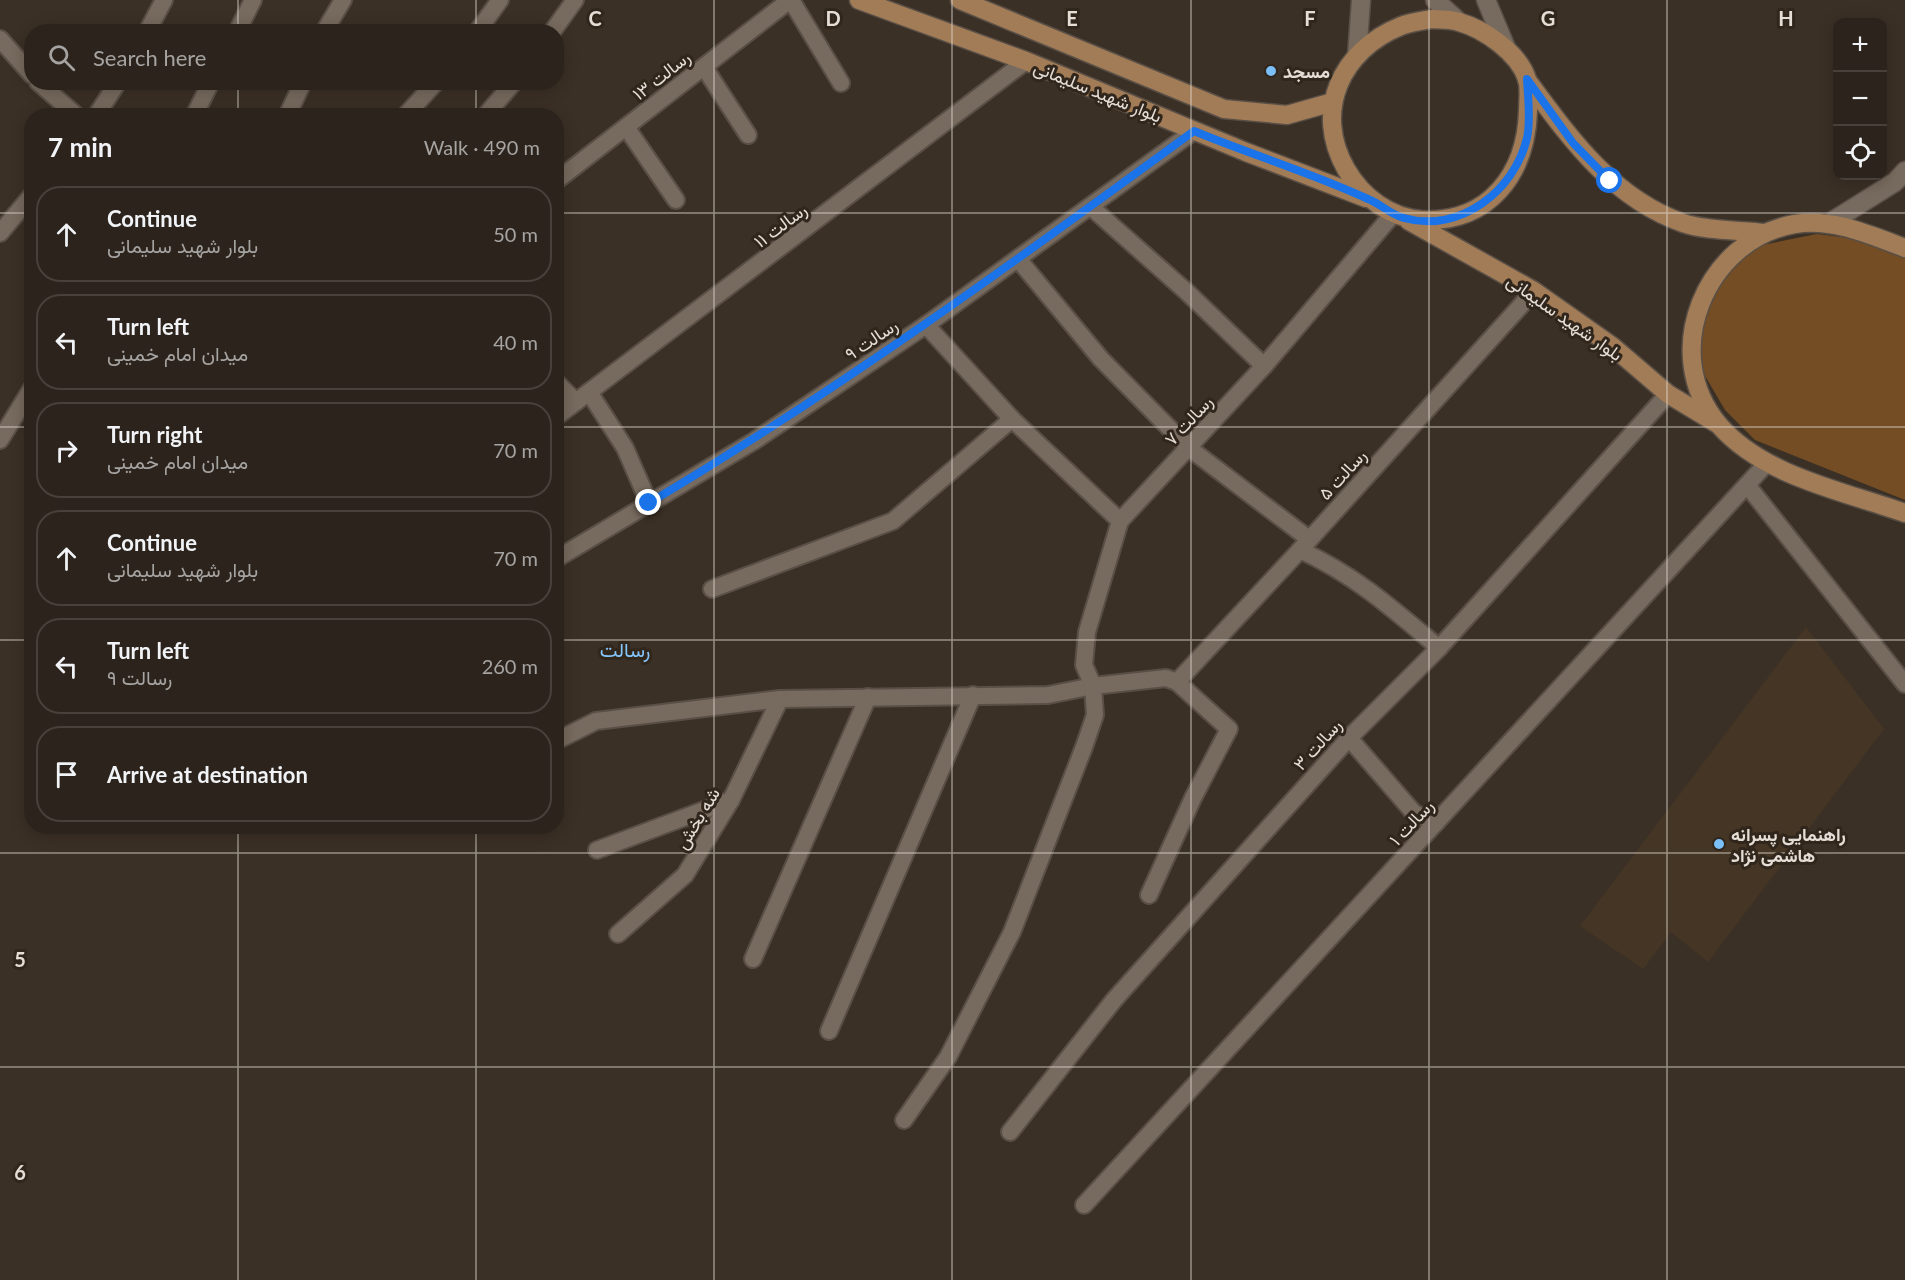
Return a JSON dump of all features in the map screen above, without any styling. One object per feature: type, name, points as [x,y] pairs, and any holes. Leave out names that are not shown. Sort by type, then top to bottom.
[{"type":"main road","name":"بلوار شهید سلیمانی","points":[[859,0],[1026,62],[1194,131],[1370,199]]},
{"type":"main road","name":"بلوار شهید سلیمانی","points":[[960,0],[1224,109],[1287,115],[1333,102]]},
{"type":"main road","points":[[1357,56],[1361,0]]},
{"type":"main road","points":[[1435,0],[1458,21],[1483,33],[1507,50]]},
{"type":"main road","points":[[1486,0],[1507,50],[1573,143],[1610,181],[1643,205],[1685,224],[1765,233]]},
{"type":"main road","points":[[1458,21],[1432,19],[1403,25],[1376,38],[1357,56],[1341,77],[1333,102],[1331,129],[1338,155],[1351,177],[1370,199],[1399,216],[1455,218],[1473,210],[1498,192],[1517,168],[1527,136],[1527,79]]},
{"type":"main road","points":[[1828,224],[1895,182],[1905,171]]},
{"type":"main road","name":"بلوار شهید سلیمانی","points":[[1399,216],[1534,291],[1612,346],[1668,394],[1718,424]]},
{"type":"main road","points":[[1905,248],[1860,231],[1828,224],[1796,224],[1765,233],[1737,250],[1715,274],[1700,302],[1692,333],[1692,365],[1701,396],[1718,424],[1766,464],[1905,513]]},
{"type":"street","points":[[151,24],[164,0]]},
{"type":"street","points":[[241,24],[253,0]]},
{"type":"street","points":[[329,24],[343,0]]},
{"type":"street","points":[[483,24],[500,0]]},
{"type":"street","points":[[558,24],[575,0]]},
{"type":"street","points":[[790,0],[841,83]]},
{"type":"street","name":"رسالت ۱۳","points":[[564,175],[790,0]]},
{"type":"street","points":[[0,39],[24,66]]},
{"type":"street","name":"رسالت ۱۱","points":[[564,411],[1026,62]]},
{"type":"street","points":[[704,67],[748,135]]},
{"type":"street","points":[[47,90],[68,108]]},
{"type":"street","points":[[101,108],[113,90]]},
{"type":"street","points":[[198,108],[207,90]]},
{"type":"street","points":[[291,108],[299,90]]},
{"type":"street","points":[[412,108],[429,90]]},
{"type":"street","points":[[492,108],[507,90]]},
{"type":"street","points":[[626,127],[676,200]]},
{"type":"street","name":"رسالت ۹","points":[[564,555],[754,441],[926,326],[1194,131]]},
{"type":"street","points":[[0,233],[24,204]]},
{"type":"street","points":[[1090,207],[1188,293],[1264,366]]},
{"type":"street","name":"رسالت ۷","points":[[904,1120],[948,1057],[1012,932],[1095,715],[1093,686],[1084,665],[1088,632],[1120,521],[1190,448],[1399,216]]},
{"type":"street","points":[[1018,259],[1101,359],[1190,448],[1305,545],[1355,580],[1439,648]]},
{"type":"street","name":"رسالت ۵","points":[[1177,682],[1305,545],[1534,291]]},
{"type":"street","points":[[926,326],[1012,419],[1120,521]]},
{"type":"street","points":[[564,387],[582,397],[625,448],[649,503]]},
{"type":"street","name":"رسالت ۳","points":[[1010,1132],[1114,1000],[1349,738],[1439,648],[1668,394]]},
{"type":"street","points":[[0,440],[24,401]]},
{"type":"street","points":[[712,589],[893,521],[1012,419]]},
{"type":"street","name":"رسالت ۱","points":[[1084,1205],[1766,464]]},
{"type":"street","points":[[1747,485],[1905,684]]},
{"type":"street","points":[[564,737],[596,721],[780,699],[1048,695],[1093,686],[1167,678],[1177,682],[1229,729],[1193,798],[1149,896]]},
{"type":"street","points":[[829,1031],[973,695]]},
{"type":"street","points":[[753,959],[868,698]]},
{"type":"street","name":"شه بخش","points":[[618,934],[685,874],[731,800],[780,699]]},
{"type":"street","points":[[1349,738],[1414,813],[1436,823]]},
{"type":"street","points":[[597,850],[731,800]]},
{"type":"shaded area","points":[[1817,234],[1857,239],[1905,256],[1905,500],[1755,440],[1725,410],[1704,374],[1698,339],[1708,299],[1745,255],[1762,245]]},
{"type":"shaded area","name":"راهنمایی پسرانه هاشمی نژاد","points":[[1806,627],[1884,729],[1708,962],[1671,932],[1643,969],[1580,926]]},
{"type":"place","name":"مسجد","points":[[1271,71]]},
{"type":"place","name":"راهنمایی پسرانه هاشمی نژاد","points":[[1719,844]]},
{"type":"district","name":"رسالت","points":[[625,649]]},
{"type":"route","points":[[649,503],[754,441],[926,326],[1194,131],[1370,199],[1405,219],[1455,218],[1473,210],[1498,192],[1517,168],[1527,136],[1527,79],[1573,143],[1610,181]]}]
